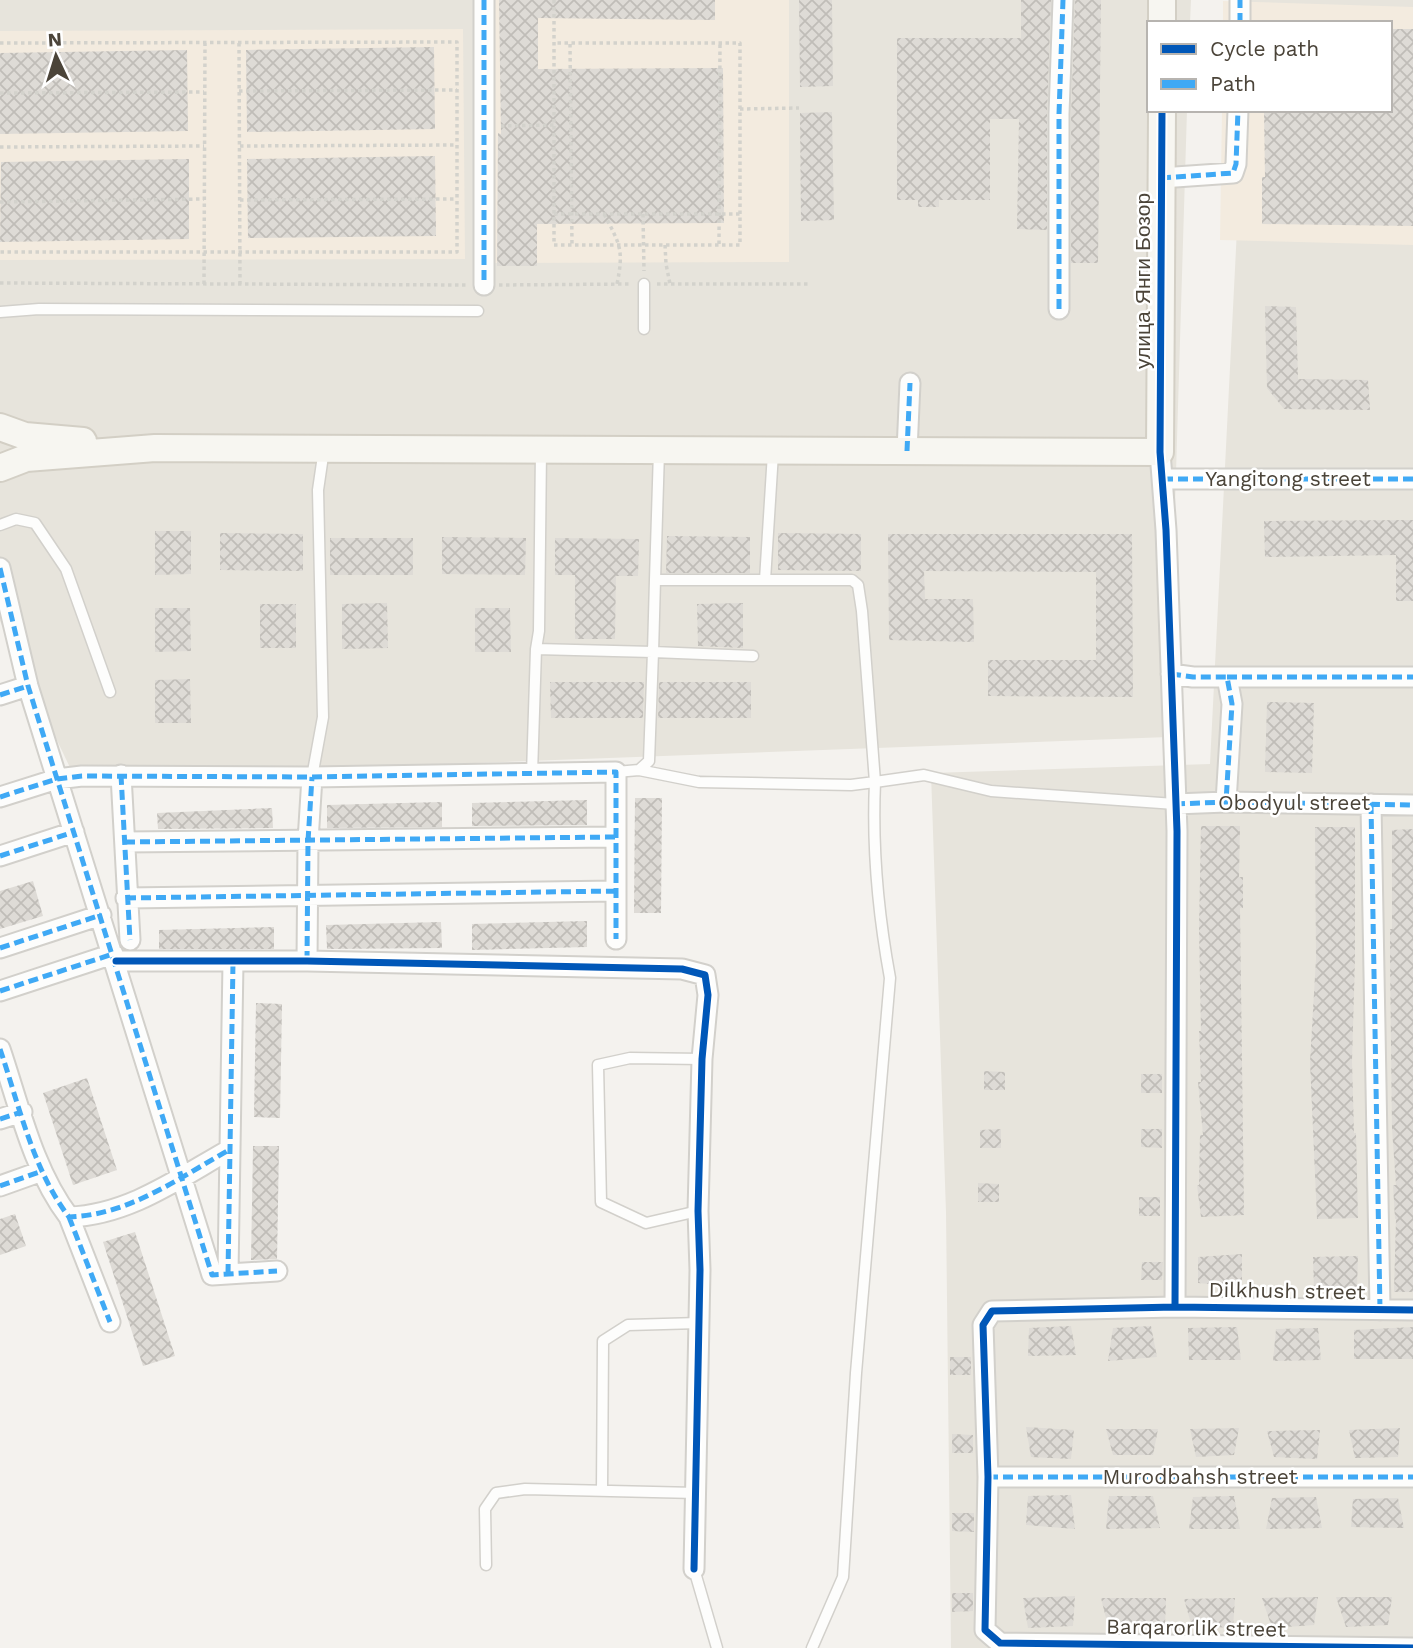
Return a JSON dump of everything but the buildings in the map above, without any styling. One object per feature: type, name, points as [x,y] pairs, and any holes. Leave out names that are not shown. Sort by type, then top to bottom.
[{"type":"street","points":[[484,0],[484,285]]},
{"type":"street","points":[[1059,309],[1059,114],[1063,0]]},
{"type":"street","points":[[1162,0],[1162,21]]},
{"type":"street","points":[[1240,0],[1240,21]]},
{"type":"street","name":"улица Янги Бозор","points":[[1160,452],[1161,112]]},
{"type":"street","points":[[1161,178],[1233,173],[1236,164],[1238,112]]},
{"type":"street","points":[[907,451],[910,383]]},
{"type":"street","points":[[0,427],[25,436],[155,448]]},
{"type":"street","points":[[0,468],[26,458],[155,448],[1160,452],[1177,831],[1175,1307]]},
{"type":"street","name":"Yangitong street","points":[[1163,479],[1413,479]]},
{"type":"street","points":[[0,568],[28,686],[115,957],[212,1275],[276,1271]]},
{"type":"street","points":[[1171,674],[1193,677],[1413,677]]},
{"type":"street","points":[[1226,802],[1233,704],[1227,677]]},
{"type":"street","points":[[0,695],[28,686]]},
{"type":"street","points":[[0,797],[57,779],[121,775],[312,777],[616,772],[616,939]]},
{"type":"street","points":[[121,775],[130,940]]},
{"type":"street","points":[[307,961],[308,841],[312,777]]},
{"type":"street","name":"Obodyul street","points":[[1175,804],[1226,802],[1413,805]]},
{"type":"street","points":[[1371,804],[1380,1310]]},
{"type":"street","points":[[0,856],[74,832]]},
{"type":"street","points":[[125,842],[615,837]]},
{"type":"street","points":[[126,898],[616,891]]},
{"type":"street","points":[[0,948],[101,915]]},
{"type":"street","points":[[0,992],[115,957],[233,962],[307,961],[682,969],[705,975],[708,995],[702,1059],[698,1211],[699,1323],[694,1569]]},
{"type":"street","points":[[228,1274],[233,962]]},
{"type":"street","points":[[0,1049],[42,1171],[69,1217],[110,1322]]},
{"type":"street","points":[[0,1119],[22,1112]]},
{"type":"street","points":[[69,1217],[85,1217],[119,1209],[160,1190],[229,1150]]},
{"type":"street","points":[[0,1186],[42,1171]]},
{"type":"street","name":"Dilkhush street","points":[[988,1477],[983,1325],[992,1311],[1175,1307],[1413,1310]]},
{"type":"street","name":"Murodbahsh street","points":[[988,1477],[1413,1477]]},
{"type":"street","name":"Barqarorlik street","points":[[988,1477],[985,1630],[1000,1643],[1413,1648]]},
{"type":"lane","points":[[643,329],[644,284]]},
{"type":"lane","points":[[0,312],[39,309],[478,311]]},
{"type":"lane","points":[[312,777],[323,717],[318,490],[324,449]]},
{"type":"lane","points":[[765,580],[773,449]]},
{"type":"lane","points":[[533,774],[541,450]]},
{"type":"lane","points":[[639,770],[649,761],[659,450]]},
{"type":"lane","points":[[0,525],[16,519],[35,523],[66,569],[110,692]]},
{"type":"lane","points":[[655,580],[852,580],[858,585],[862,611],[875,782],[879,920],[890,978],[856,1373],[844,1577],[812,1648]]},
{"type":"lane","points":[[536,649],[753,656]]},
{"type":"lane","points":[[616,772],[639,770],[699,782],[851,785],[924,775],[991,791],[1175,804]]},
{"type":"lane","points":[[698,1211],[646,1223],[601,1202],[598,1065],[630,1058],[702,1059]]},
{"type":"lane","points":[[602,1491],[603,1341],[628,1325],[699,1323]]},
{"type":"lane","points":[[486,1565],[485,1509],[496,1493],[525,1489],[696,1493]]},
{"type":"lane","points":[[694,1569],[717,1648]]},
{"type":"path","points":[[554,0],[554,43],[555,125],[554,245],[740,245],[740,43],[554,43]]},
{"type":"path","points":[[0,43],[457,42],[457,252],[0,252]]},
{"type":"path","points":[[205,43],[205,284]]},
{"type":"path","points":[[239,43],[240,284]]},
{"type":"path","points":[[570,43],[572,245]]},
{"type":"path","points":[[719,245],[720,43]]},
{"type":"path","points":[[239,92],[457,90]]},
{"type":"path","points":[[0,93],[205,92]]},
{"type":"path","points":[[740,109],[799,108]]},
{"type":"path","points":[[484,126],[555,125]]},
{"type":"path","points":[[240,146],[457,145]]},
{"type":"path","points":[[0,147],[205,146]]},
{"type":"path","points":[[0,202],[205,199]]},
{"type":"path","points":[[240,200],[457,199]]},
{"type":"path","points":[[554,214],[740,214]]},
{"type":"path","points":[[604,214],[621,245],[617,284]]},
{"type":"path","points":[[643,214],[644,284]]},
{"type":"path","points":[[665,245],[670,284]]},
{"type":"path","points":[[0,283],[810,284]]},
{"type":"shaded area","points":[[0,0],[1191,0],[1190,21],[1147,21],[1147,112],[1187,112],[1168,737],[75,778],[0,621]]},
{"type":"shaded area","points":[[491,0],[789,0],[789,262],[491,263]]},
{"type":"shaded area","points":[[1248,0],[1413,0],[1413,1648],[951,1648],[946,1212],[931,773],[1210,764],[1243,112],[1392,112],[1392,21],[1247,21]]},
{"type":"shaded area","points":[[1223,1],[1413,7],[1413,245],[1220,240],[1222,112],[1392,112],[1392,21],[1223,21]]},
{"type":"shaded area","points":[[463,29],[465,259],[0,260],[0,31]]},
{"type":"marked path","points":[[484,0],[484,285]]},
{"type":"marked path","points":[[1059,309],[1059,114],[1063,0]]},
{"type":"marked path","points":[[1240,0],[1240,21]]},
{"type":"marked path","points":[[1161,178],[1233,173],[1236,164],[1238,112]]},
{"type":"marked path","points":[[907,451],[910,383]]},
{"type":"marked path","points":[[1163,479],[1413,479]]},
{"type":"marked path","points":[[0,568],[28,686],[212,1275],[277,1271]]},
{"type":"marked path","points":[[1171,674],[1227,677],[1232,704],[1226,802]]},
{"type":"marked path","points":[[1227,677],[1413,677]]},
{"type":"marked path","points":[[0,695],[28,686]]},
{"type":"marked path","points":[[0,797],[57,779],[82,776],[312,777],[616,772],[616,939]]},
{"type":"marked path","points":[[121,775],[130,940]]},
{"type":"marked path","points":[[307,961],[308,841],[312,777]]},
{"type":"marked path","points":[[1175,804],[1226,802],[1413,805]]},
{"type":"marked path","points":[[1371,804],[1380,1310]]},
{"type":"marked path","points":[[0,856],[74,832]]},
{"type":"marked path","points":[[125,842],[615,837]]},
{"type":"marked path","points":[[126,898],[616,891]]},
{"type":"marked path","points":[[0,948],[101,915]]},
{"type":"marked path","points":[[0,991],[113,954]]},
{"type":"marked path","points":[[228,1274],[233,962]]},
{"type":"marked path","points":[[0,1049],[36,1158],[56,1199],[69,1217],[91,1215],[133,1202],[229,1150]]},
{"type":"marked path","points":[[0,1119],[22,1112]]},
{"type":"marked path","points":[[0,1186],[42,1171]]},
{"type":"marked path","points":[[69,1217],[110,1322]]},
{"type":"marked path","points":[[988,1477],[1413,1477]]},
{"type":"cycle path","points":[[1162,112],[1160,452],[1166,530],[1177,831],[1175,1307]]},
{"type":"cycle path","points":[[116,961],[307,961],[682,969],[705,975],[708,995],[702,1059],[698,1211],[700,1270],[694,1569]]},
{"type":"cycle path","points":[[1413,1310],[1175,1307],[992,1311],[983,1325],[988,1477],[985,1630],[1000,1643],[1413,1648]]}]
